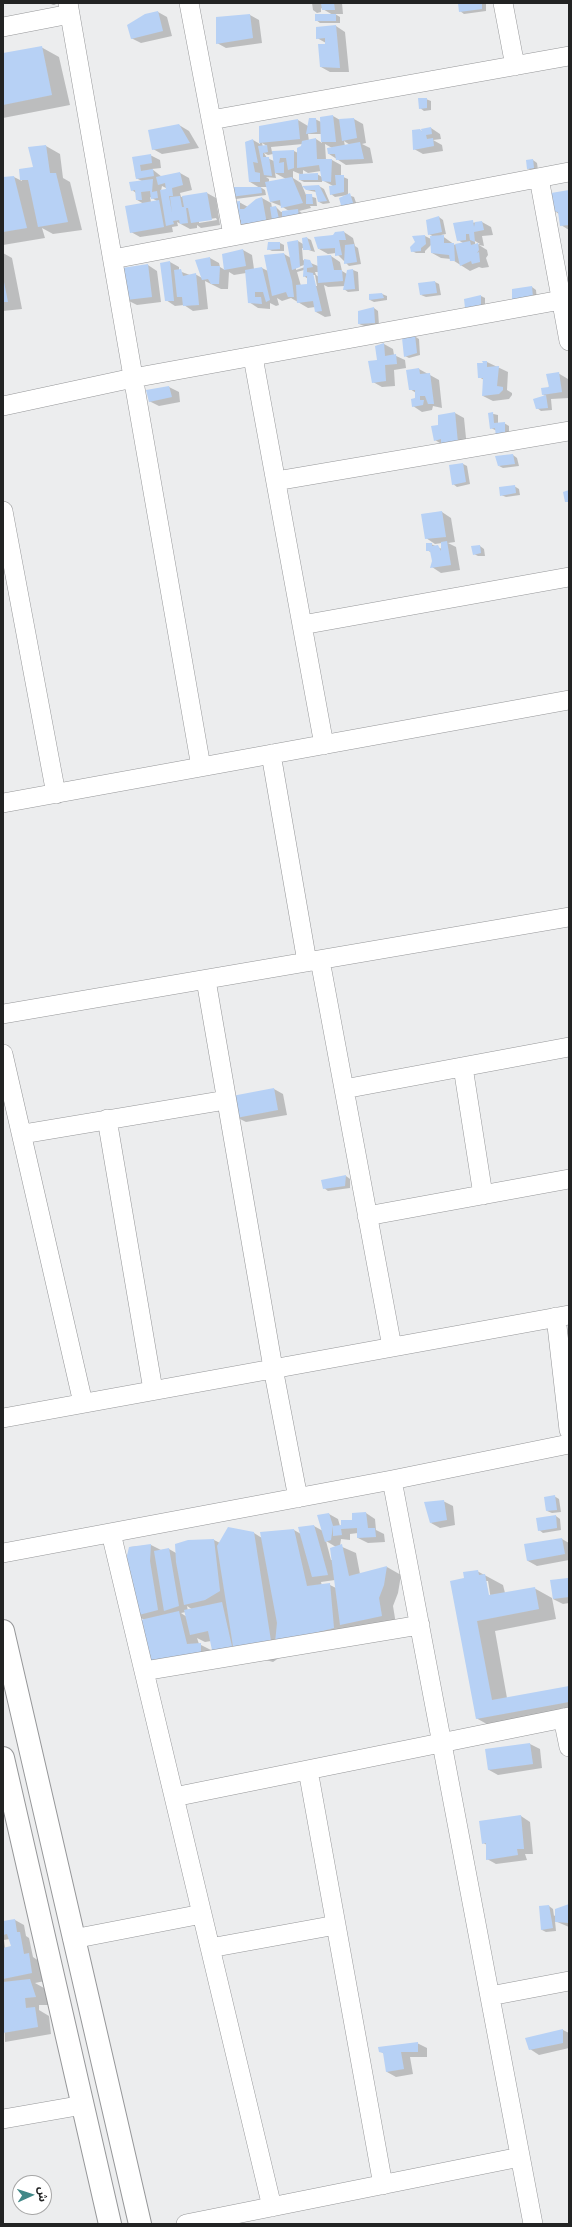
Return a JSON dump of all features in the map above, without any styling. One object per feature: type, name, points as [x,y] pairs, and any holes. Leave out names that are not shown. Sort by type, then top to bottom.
[{"type":"street","points":[[189,3],[233,236]]},
{"type":"street","points":[[503,3],[515,66]]},
{"type":"street","points":[[3,27],[69,8],[201,767]]},
{"type":"street","points":[[211,120],[569,56]]},
{"type":"street","points":[[113,259],[569,172]]},
{"type":"street","points":[[539,178],[569,341]]},
{"type":"street","points":[[3,406],[134,378],[561,300]]},
{"type":"street","points":[[253,357],[324,745]]},
{"type":"street","points":[[276,481],[569,431]]},
{"type":"street","points":[[3,511],[56,794]]},
{"type":"street","points":[[302,625],[569,577]]},
{"type":"street","points":[[3,803],[569,700]]},
{"type":"street","points":[[271,754],[314,961],[344,1089],[392,1347]]},
{"type":"street","points":[[3,1014],[569,917]]},
{"type":"street","points":[[206,980],[273,1368],[298,1498]]},
{"type":"street","points":[[344,1089],[569,1047]]},
{"type":"street","points":[[3,1054],[23,1134],[84,1403]]},
{"type":"street","points":[[463,1067],[483,1195]]},
{"type":"street","points":[[23,1134],[226,1100]]},
{"type":"street","points":[[107,1119],[153,1390]]},
{"type":"street","points":[[367,1216],[569,1179]]},
{"type":"street","points":[[3,1418],[562,1316],[569,1430]]},
{"type":"street","points":[[3,1553],[392,1480],[569,1444]]},
{"type":"street","points":[[392,1480],[533,2224]]},
{"type":"street","points":[[111,1533],[272,2207]]},
{"type":"street","points":[[144,1671],[420,1625]]},
{"type":"street","points":[[3,1631],[140,2224]]},
{"type":"street","points":[[174,1797],[566,1718],[569,1747]]},
{"type":"street","points":[[3,1758],[110,2224]]},
{"type":"street","points":[[308,1770],[383,2185]]},
{"type":"street","points":[[73,1939],[202,1914]]},
{"type":"street","points":[[210,1948],[336,1925]]},
{"type":"street","points":[[490,1996],[569,1981]]},
{"type":"street","points":[[83,2107],[93,2116],[99,2116],[108,2112],[112,2105]]},
{"type":"street","points":[[3,2120],[83,2107]]},
{"type":"street","points":[[186,2224],[520,2157]]},
{"type":"street","points":[[98,2170],[101,2163],[110,2158],[116,2158],[126,2164]]},
{"type":"building","points":[[321,3],[334,3],[335,10],[322,10]]},
{"type":"building","points":[[458,3],[482,3],[482,9],[459,12]]},
{"type":"building","points":[[158,11],[163,31],[131,39],[127,25],[145,14]]},
{"type":"building","points":[[250,14],[253,38],[216,44],[216,17]]},
{"type":"building","points":[[315,14],[336,14],[336,21],[315,21]]},
{"type":"building","points":[[336,25],[340,68],[320,67],[318,44],[325,44],[325,38],[316,39],[316,27]]},
{"type":"building","points":[[42,46],[52,95],[3,105],[3,53]]},
{"type":"building","points":[[418,98],[427,98],[427,108],[419,109]]},
{"type":"building","points":[[333,115],[336,142],[321,142],[320,117]]},
{"type":"building","points":[[309,118],[316,118],[317,132],[306,134]]},
{"type":"building","points":[[354,118],[357,138],[342,141],[339,119]]},
{"type":"building","points":[[298,119],[300,139],[259,143],[259,126]]},
{"type":"building","points":[[179,124],[190,143],[152,150],[148,130]]},
{"type":"building","points":[[431,127],[432,134],[426,135],[427,139],[433,138],[434,146],[413,150],[412,130],[420,129],[422,132],[421,129]]},
{"type":"building","points":[[316,138],[317,159],[332,159],[331,182],[322,181],[319,165],[297,168],[297,148],[301,146],[302,141]]},
{"type":"building","points":[[253,139],[258,163],[253,162],[255,172],[260,173],[260,182],[249,182],[245,142]]},
{"type":"building","points":[[360,142],[364,159],[336,160],[335,154],[328,154],[327,148]]},
{"type":"building","points":[[46,145],[50,173],[56,173],[68,222],[38,227],[28,180],[20,180],[19,169],[33,167],[28,147]]},
{"type":"building","points":[[267,145],[268,152],[263,153],[263,157],[269,157],[272,176],[264,175],[258,146]]},
{"type":"building","points":[[294,150],[294,168],[288,170],[286,158],[280,158],[279,163],[284,162],[284,173],[275,173],[272,151]]},
{"type":"building","points":[[151,154],[152,163],[140,165],[141,171],[153,169],[154,176],[136,179],[132,157]]},
{"type":"building","points":[[533,159],[534,168],[527,169],[526,160]]},
{"type":"building","points":[[180,172],[183,185],[172,188],[173,196],[169,196],[172,213],[170,197],[180,196],[182,207],[184,207],[182,196],[207,192],[212,220],[191,223],[188,208],[186,208],[188,223],[180,224],[179,220],[173,221],[174,224],[166,226],[160,190],[166,189],[165,183],[158,185],[156,177]]},
{"type":"building","points":[[318,173],[318,180],[299,180],[299,174]]},
{"type":"building","points":[[335,175],[344,175],[344,192],[330,195],[329,186],[336,185]]},
{"type":"building","points":[[14,176],[27,228],[3,232],[3,177]]},
{"type":"building","points":[[292,177],[303,203],[281,208],[280,200],[270,202],[265,182]]},
{"type":"building","points":[[153,179],[152,192],[157,191],[158,198],[151,199],[150,191],[141,192],[142,200],[136,200],[135,190],[131,191],[129,182]]},
{"type":"building","points":[[319,185],[327,201],[318,202],[315,190],[306,190],[302,186]]},
{"type":"building","points":[[229,187],[261,187],[262,193],[230,197]]},
{"type":"building","points":[[569,190],[569,225],[560,226],[558,212],[553,211],[545,194]]},
{"type":"building","points":[[350,193],[354,206],[342,209],[339,198]]},
{"type":"building","points":[[306,194],[312,194],[313,204],[306,204]]},
{"type":"building","points":[[262,197],[267,224],[249,227],[249,223],[241,224],[241,220],[234,222],[231,202],[240,201],[240,209],[244,209],[256,199]]},
{"type":"building","points":[[159,200],[164,227],[130,233],[125,206]]},
{"type":"building","points":[[276,206],[279,219],[272,220],[270,207]]},
{"type":"building","points":[[298,209],[299,217],[282,218],[282,211]]},
{"type":"building","points":[[439,216],[442,232],[428,235],[426,220]]},
{"type":"building","points":[[473,220],[474,227],[475,222],[482,221],[484,230],[474,232],[475,242],[470,240],[469,234],[466,234],[466,240],[457,241],[453,223]]},
{"type":"building","points":[[344,231],[346,240],[339,240],[342,255],[335,256],[335,248],[318,249],[314,237],[333,235],[335,232]]},
{"type":"building","points":[[425,235],[426,244],[421,248],[421,251],[411,252],[410,247],[415,242],[412,236]]},
{"type":"building","points":[[444,235],[444,243],[454,243],[455,261],[450,261],[449,255],[431,253],[430,236]]},
{"type":"building","points":[[307,237],[311,250],[303,250],[302,238]]},
{"type":"building","points":[[298,240],[300,267],[292,270],[287,242]]},
{"type":"building","points":[[470,241],[471,245],[478,243],[479,250],[477,253],[479,252],[480,262],[472,264],[471,261],[460,266],[455,244]]},
{"type":"building","points":[[268,242],[280,242],[280,249],[267,250]]},
{"type":"building","points":[[354,244],[357,262],[344,264],[345,245]]},
{"type":"building","points":[[243,249],[246,266],[224,270],[222,254]]},
{"type":"building","points":[[284,253],[292,281],[294,297],[288,297],[286,292],[272,296],[264,255]]},
{"type":"building","points":[[331,255],[334,270],[342,270],[343,281],[318,283],[317,256]]},
{"type":"building","points":[[210,257],[211,266],[220,266],[219,284],[211,284],[208,279],[202,280],[195,260]]},
{"type":"building","points":[[304,259],[310,260],[313,267],[307,268],[307,272],[313,273],[322,311],[315,312],[313,301],[297,303],[296,285],[307,284],[307,276],[303,277]]},
{"type":"building","points":[[170,261],[174,301],[165,301],[160,263]]},
{"type":"building","points":[[148,264],[152,297],[126,300],[122,268]]},
{"type":"building","points":[[262,267],[270,300],[266,302],[263,292],[255,292],[255,297],[261,297],[262,304],[248,303],[245,270]]},
{"type":"building","points":[[181,269],[183,276],[196,273],[199,305],[183,306],[182,297],[177,297],[174,270]]},
{"type":"building","points":[[353,269],[355,289],[343,290],[347,270]]},
{"type":"building","points":[[3,277],[8,302],[3,302]]},
{"type":"building","points":[[435,281],[437,293],[420,295],[418,283]]},
{"type":"building","points":[[532,286],[533,298],[512,300],[512,289]]},
{"type":"building","points":[[382,293],[384,298],[369,300],[369,294]]},
{"type":"building","points":[[481,295],[481,305],[465,308],[464,299]]},
{"type":"building","points":[[374,307],[375,323],[358,324],[358,311]]},
{"type":"building","points":[[415,335],[417,353],[404,357],[402,338]]},
{"type":"building","points":[[384,343],[385,356],[396,354],[397,364],[385,365],[386,381],[372,383],[368,361],[377,360],[375,346]]},
{"type":"building","points":[[482,361],[487,361],[487,367],[499,366],[497,386],[503,387],[503,390],[499,394],[482,396],[483,378],[478,378],[477,363],[483,363]]},
{"type":"building","points":[[419,368],[420,374],[430,373],[434,404],[428,404],[425,396],[420,396],[420,400],[424,400],[423,405],[412,407],[411,399],[415,398],[415,390],[409,390],[406,370]]},
{"type":"building","points":[[559,372],[562,392],[542,395],[541,388],[549,387],[546,374]]},
{"type":"building","points":[[169,386],[172,397],[149,402],[146,390]]},
{"type":"building","points":[[546,395],[548,408],[536,409],[533,399]]},
{"type":"building","points":[[455,412],[458,443],[441,445],[441,439],[434,441],[431,426],[438,425],[438,415]]},
{"type":"building","points":[[493,412],[494,423],[505,422],[505,434],[496,437],[495,428],[490,429],[488,413]]},
{"type":"building","points":[[513,454],[515,464],[498,466],[495,456]]},
{"type":"building","points":[[463,463],[466,482],[452,485],[449,465]]},
{"type":"building","points":[[515,485],[516,493],[500,496],[499,487]]},
{"type":"building","points":[[569,490],[569,502],[565,502],[563,492]]},
{"type":"building","points":[[442,511],[446,537],[425,539],[421,514]]},
{"type":"building","points":[[447,541],[451,565],[430,568],[432,561],[430,551],[426,551],[426,543],[432,543],[432,546],[438,545],[441,551],[441,542]]},
{"type":"building","points":[[480,545],[481,553],[473,555],[471,546]]},
{"type":"building","points":[[274,1088],[278,1110],[236,1118],[232,1096]]},
{"type":"building","points":[[346,1175],[345,1186],[323,1189],[321,1180]]},
{"type":"building","points":[[555,1495],[557,1510],[546,1511],[544,1497]]},
{"type":"building","points":[[444,1500],[447,1520],[430,1523],[424,1502]]},
{"type":"building","points":[[366,1512],[368,1528],[375,1528],[376,1537],[357,1538],[357,1528],[341,1529],[342,1535],[333,1536],[333,1526],[341,1525],[341,1520],[352,1520],[352,1513]]},
{"type":"building","points":[[329,1513],[333,1526],[331,1540],[325,1542],[317,1515]]},
{"type":"building","points":[[556,1515],[557,1528],[538,1531],[536,1518]]},
{"type":"building","points":[[314,1525],[328,1575],[312,1577],[298,1527]]},
{"type":"building","points":[[228,1527],[254,1532],[271,1641],[255,1652],[233,1646],[217,1546]]},
{"type":"building","points":[[294,1529],[307,1586],[330,1583],[334,1628],[275,1643],[277,1623],[260,1532]]},
{"type":"building","points":[[562,1538],[565,1554],[527,1561],[524,1544]]},
{"type":"building","points":[[214,1539],[220,1591],[205,1600],[184,1605],[176,1562],[175,1544],[188,1540]]},
{"type":"building","points":[[151,1544],[150,1561],[158,1610],[135,1616],[124,1568],[129,1547]]},
{"type":"building","points":[[342,1544],[349,1576],[387,1566],[384,1585],[379,1598],[382,1616],[340,1625],[330,1548]]},
{"type":"building","points":[[169,1548],[179,1606],[164,1611],[154,1551]]},
{"type":"building","points":[[478,1570],[479,1575],[485,1574],[489,1595],[535,1587],[539,1609],[477,1621],[492,1700],[569,1686],[569,1702],[476,1719],[450,1581],[464,1578],[463,1572]]},
{"type":"building","points":[[568,1578],[569,1597],[553,1599],[550,1580]]},
{"type":"building","points":[[222,1602],[233,1651],[213,1655],[208,1631],[190,1635],[184,1610]]},
{"type":"building","points":[[179,1611],[187,1644],[201,1643],[201,1655],[148,1666],[136,1621]]},
{"type":"building","points":[[530,1743],[533,1764],[488,1770],[485,1749]]},
{"type":"building","points":[[521,1815],[524,1849],[517,1849],[518,1855],[486,1860],[486,1843],[482,1844],[479,1821]]},
{"type":"building","points":[[569,1904],[569,1923],[555,1922],[555,1909]]},
{"type":"building","points":[[549,1905],[553,1928],[541,1930],[539,1906]]},
{"type":"building","points":[[15,1919],[17,1932],[20,1932],[24,1954],[29,1953],[32,1973],[3,1979],[3,1948],[11,1946],[7,1934],[3,1935],[3,1921]]},
{"type":"building","points":[[30,1979],[36,1997],[25,1998],[26,2008],[35,2007],[38,2027],[3,2033],[3,1982]]},
{"type":"building","points":[[563,2029],[563,2043],[529,2050],[525,2038]]},
{"type":"building","points":[[418,2042],[418,2052],[401,2052],[404,2069],[386,2072],[383,2053],[379,2052],[378,2047]]}]
